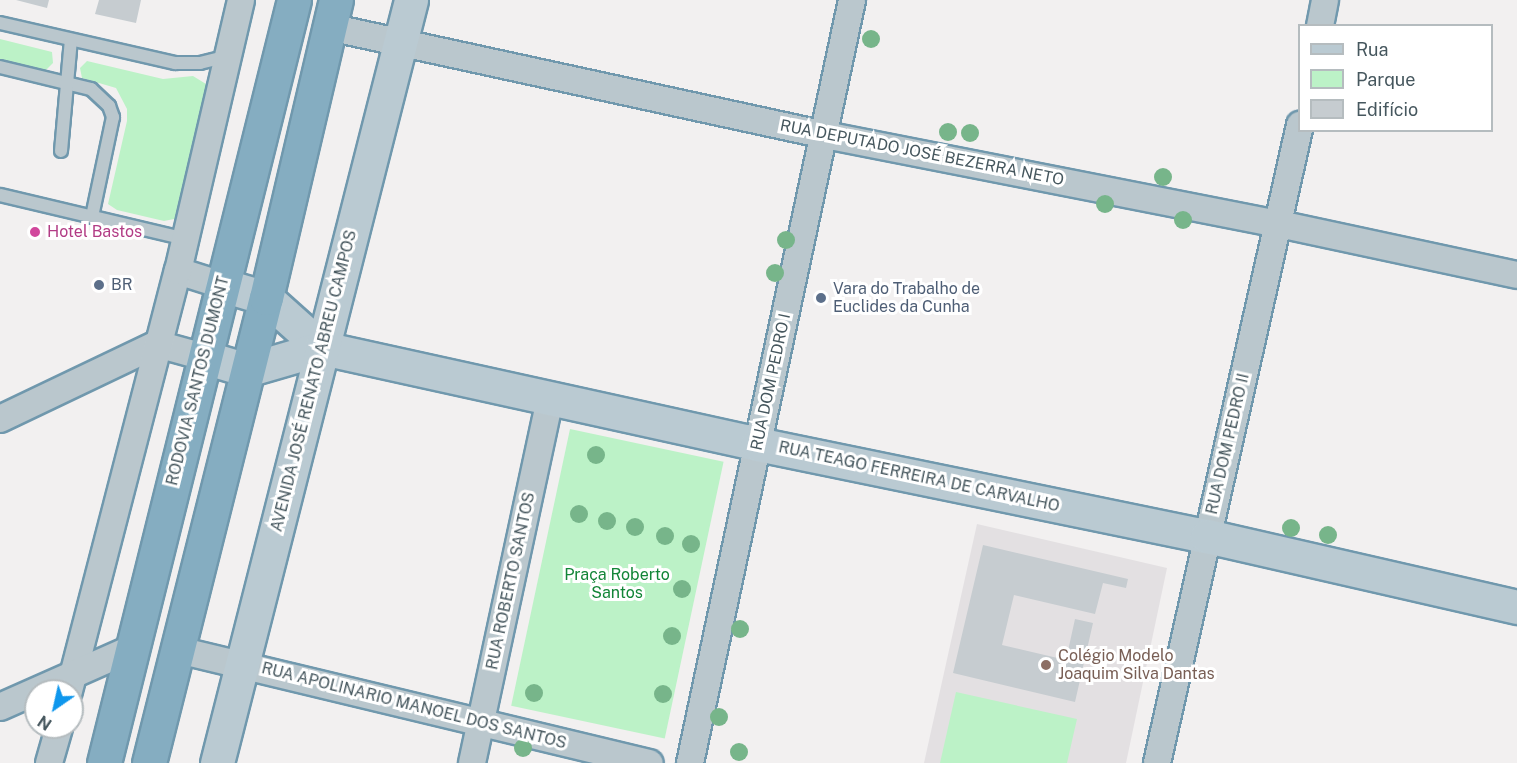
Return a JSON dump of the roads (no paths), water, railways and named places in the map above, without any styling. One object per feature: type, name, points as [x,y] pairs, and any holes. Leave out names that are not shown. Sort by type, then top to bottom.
[{"type":"highway","name":"RODOVIA SANTOS DUMONT","points":[[104,763],[294,0]]},
{"type":"highway","points":[[149,763],[266,297],[332,13]]},
{"type":"street","points":[[72,679],[186,239],[241,0]]},
{"type":"street","name":"AVENIDA JOSÉ RENATO ABREU CAMPOS","points":[[217,763],[411,0]]},
{"type":"street","name":"RUA DOM PEDRO I","points":[[690,763],[852,0]]},
{"type":"street","points":[[1320,24],[1325,0]]},
{"type":"street","name":"RUA DEPUTADO JOSÉ BEZERRA NETO","points":[[332,13],[400,43],[825,135],[1279,224],[1517,275]]},
{"type":"street","name":"RUA DOM PEDRO II","points":[[1157,763],[1279,224],[1298,130]]},
{"type":"street","points":[[178,271],[266,297],[322,348]]},
{"type":"street","points":[[0,419],[157,344],[247,370],[322,348]]},
{"type":"street","name":"RUA TEAGO FERREIRA DE CARVALHO","points":[[322,348],[757,444],[1207,536],[1517,607]]},
{"type":"street","name":"RUA ROBERTO SANTOS","points":[[472,763],[550,398]]},
{"type":"street","points":[[76,679],[133,648]]},
{"type":"street","name":"RUA APOLINARIO MANOEL DOS SANTOS","points":[[178,650],[650,763]]},
{"type":"street","points":[[0,707],[24,699]]},
{"type":"street","points":[[49,763],[56,739]]},
{"type":"lane","points":[[0,23],[175,63],[200,63],[228,56]]},
{"type":"lane","points":[[61,151],[71,40]]},
{"type":"lane","points":[[0,67],[68,82],[90,89],[101,96],[113,117],[92,217]]},
{"type":"lane","points":[[0,195],[186,239]]},
{"type":"place","name":"Hotel Bastos","points":[[35,232]]},
{"type":"place","name":"BR","points":[[99,285]]},
{"type":"place","name":"Vara do Trabalho de Euclides da Cunha","points":[[821,298]]},
{"type":"place","name":"Colégio Modelo Joaquim Silva Dantas","points":[[1046,665]]},
{"type":"park label","name":"Praça Roberto Santos","points":[[617,584]]}]
